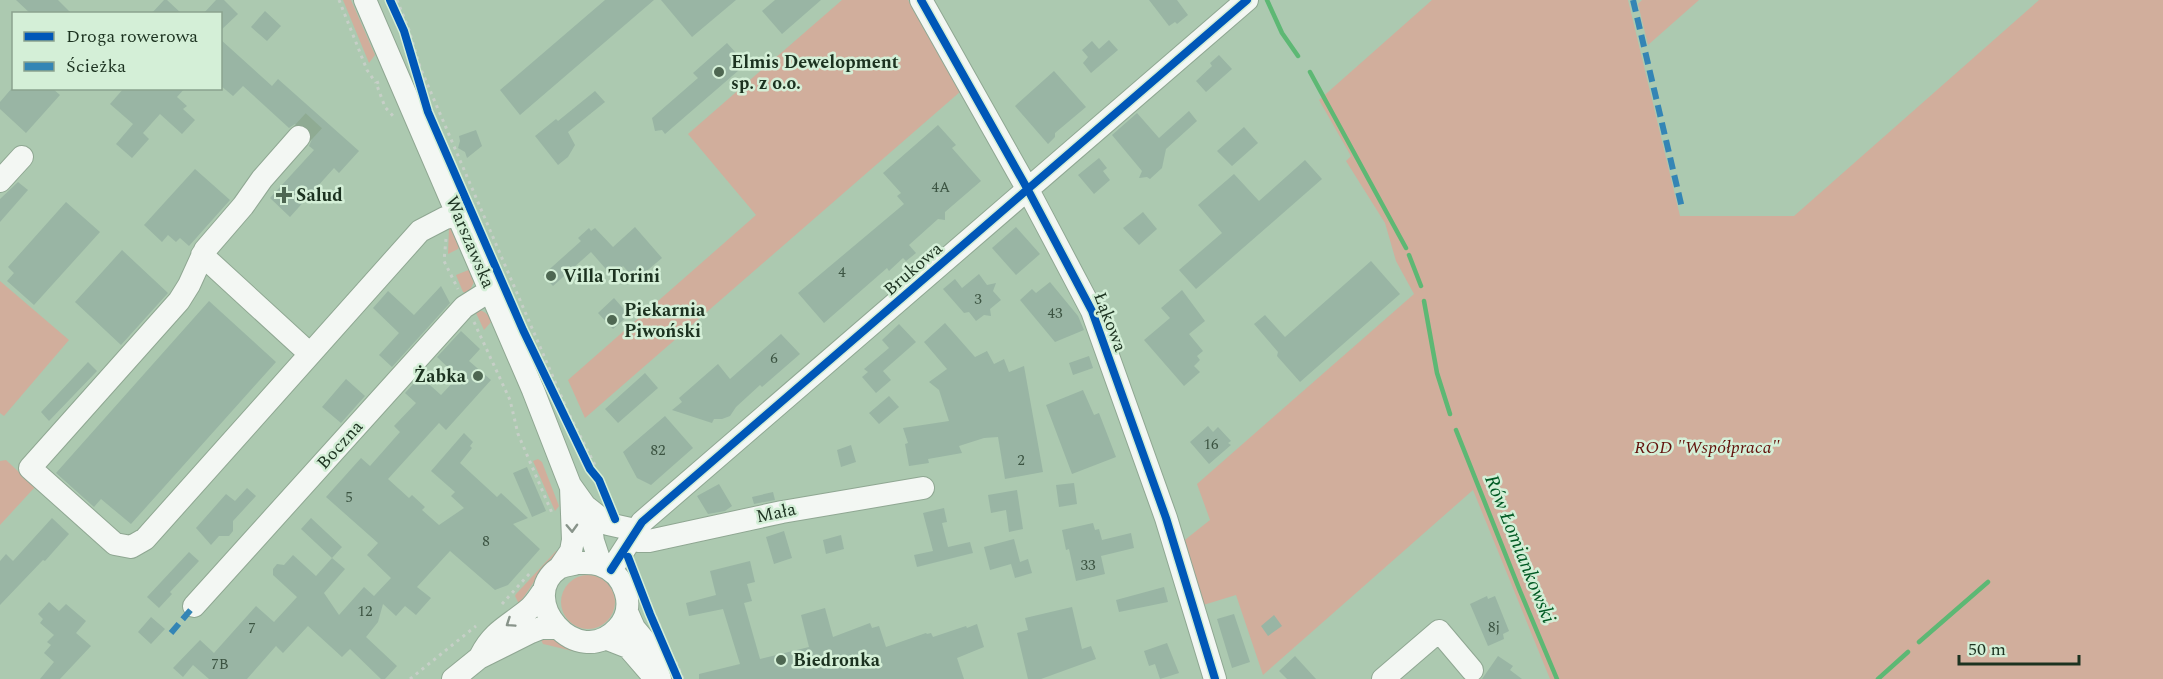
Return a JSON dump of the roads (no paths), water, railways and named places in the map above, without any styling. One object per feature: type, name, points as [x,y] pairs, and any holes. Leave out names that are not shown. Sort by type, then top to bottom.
[{"type":"street","name":"Warszawska","points":[[365,0],[452,217],[494,281],[571,485],[585,506],[590,520],[592,541],[606,567]]},
{"type":"street","name":"Łąkowa","points":[[921,0],[1028,190],[1092,311],[1166,518],[1215,679]]},
{"type":"street","name":"Brukowa","points":[[606,567],[642,522],[1247,0]]},
{"type":"street","points":[[299,136],[202,255],[179,301],[30,468],[115,544],[125,547],[136,546],[145,539],[419,232],[452,217]]},
{"type":"street","points":[[0,182],[22,157]]},
{"type":"street","points":[[202,255],[310,354]]},
{"type":"street","name":"Boczna","points":[[194,606],[466,305],[494,281]]},
{"type":"street","name":"Warszawska","points":[[560,567],[570,551],[573,540],[571,485]]},
{"type":"street","name":"Mała","points":[[633,534],[639,542],[649,541],[782,512],[923,488]]},
{"type":"street","name":"Warszawska","points":[[585,506],[608,524],[633,534]]},
{"type":"street","points":[[479,658],[489,640],[501,628],[531,607],[560,567],[577,563],[606,567],[622,582],[626,591],[627,612],[634,628],[665,669]]},
{"type":"street","points":[[544,590],[545,606],[558,628],[570,638],[581,642],[592,642],[612,634],[622,624],[627,612]]},
{"type":"street","points":[[453,679],[479,658],[531,632],[541,628],[558,628]]},
{"type":"street","points":[[1383,679],[1439,631],[1472,670]]},
{"type":"street","points":[[605,638],[628,647],[665,669]]},
{"type":"waterway","name":"Rów Łomiankowski","points":[[1267,0],[1282,33],[1298,56]]},
{"type":"waterway","name":"Rów Łomiankowski","points":[[1310,72],[1406,248]]},
{"type":"waterway","name":"Rów Łomiankowski","points":[[1409,255],[1421,286]]},
{"type":"waterway","name":"Rów Łomiankowski","points":[[1424,301],[1437,373],[1450,414]]},
{"type":"waterway","name":"Rów Łomiankowski","points":[[1456,430],[1557,679]]},
{"type":"waterway","points":[[1919,642],[1988,582]]},
{"type":"waterway","points":[[1878,679],[1908,652]]},
{"type":"tunnel","points":[[299,137],[320,114]]},
{"type":"place","name":"Elmis Dewelopment sp. z o.o.","points":[[719,72]]},
{"type":"place","name":"Salud","points":[[284,195]]},
{"type":"place","name":"Villa Torini","points":[[551,276]]},
{"type":"place","name":"Piekarnia Piwoński","points":[[612,320]]},
{"type":"place","name":"Żabka","points":[[478,376]]},
{"type":"place","name":"Biedronka","points":[[781,660]]},
{"type":"park label","name":"ROD \"Współpraca\"","points":[[1707,447]]}]
